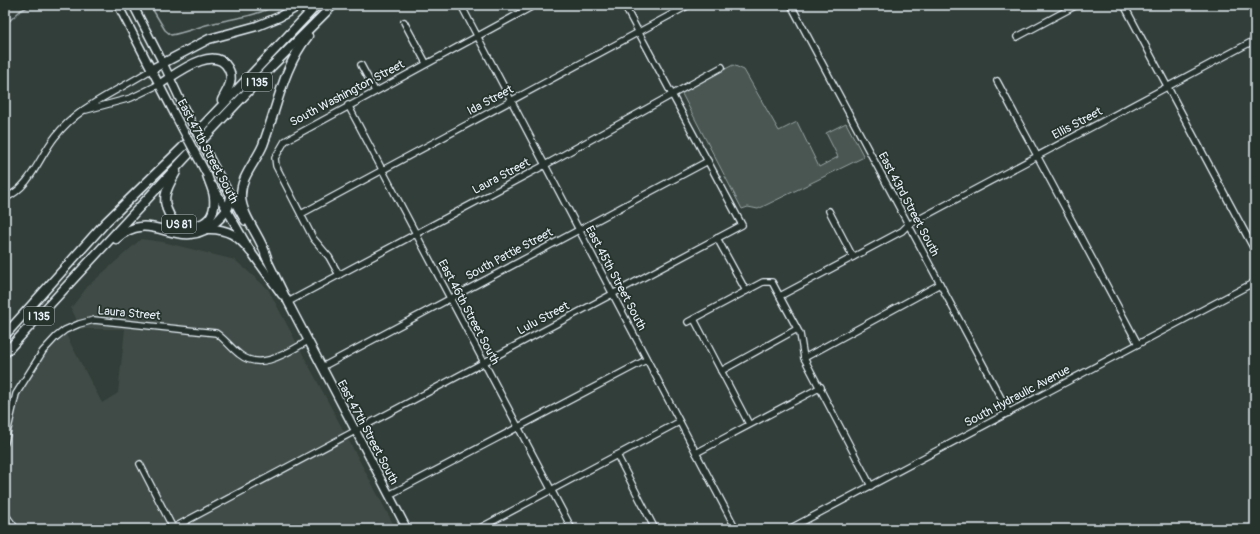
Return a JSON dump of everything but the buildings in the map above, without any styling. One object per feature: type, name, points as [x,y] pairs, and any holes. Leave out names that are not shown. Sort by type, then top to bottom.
[{"type":"highway","points":[[152,69],[209,39],[257,26],[279,17],[300,5]]},
{"type":"highway","name":"I 135","points":[[5,335],[106,222],[182,148],[317,5]]},
{"type":"highway","points":[[267,258],[264,247],[243,207],[241,189],[248,170],[262,147],[286,75],[303,42],[332,6]]},
{"type":"highway","name":"I 135","points":[[5,352],[185,158],[272,66],[332,6]]},
{"type":"highway","points":[[160,84],[191,66],[211,58],[224,63],[229,69],[231,78],[230,86],[215,112]]},
{"type":"highway","name":"US 81","points":[[185,158],[168,186],[165,198],[165,208],[174,222],[188,226],[204,223],[210,218],[213,212],[214,199],[207,175]]},
{"type":"highway","points":[[72,279],[124,231],[134,227],[152,227],[184,235],[200,234],[207,230],[227,211],[231,196]]},
{"type":"highway","points":[[207,230],[221,229],[232,233],[244,243],[251,252]]},
{"type":"main road","name":"East 47th Street South","points":[[118,5],[227,211],[251,252],[288,302]]},
{"type":"main road","name":"East 47th Street South","points":[[133,5],[215,168],[267,258],[288,302],[407,529]]},
{"type":"street","name":"East 45th Street South","points":[[461,5],[736,529]]},
{"type":"street","name":"South Washington Street","points":[[339,275],[329,257],[313,238],[276,166],[275,158],[287,138],[528,7],[535,5]]},
{"type":"street","points":[[624,5],[708,161]]},
{"type":"street","name":"Ida Street","points":[[301,214],[689,5]]},
{"type":"street","name":"East 43rd Street South","points":[[791,5],[1009,413]]},
{"type":"street","points":[[1017,37],[1077,5]]},
{"type":"street","points":[[1124,5],[1255,251]]},
{"type":"street","points":[[404,22],[426,63]]},
{"type":"street","name":"Ellis Street","points":[[780,296],[1255,40]]},
{"type":"street","points":[[361,65],[375,90]]},
{"type":"street","name":"Laura Street","points":[[288,302],[544,165],[722,67]]},
{"type":"street","points":[[5,198],[28,180],[53,139],[68,121],[86,110],[94,102],[152,69]]},
{"type":"street","points":[[997,81],[1138,344]]},
{"type":"street","points":[[86,110],[131,98],[160,84]]},
{"type":"street","name":"East 46th Street South","points":[[348,105],[572,529]]},
{"type":"street","name":"Lulu Street","points":[[172,528],[742,225],[708,161]]},
{"type":"street","name":"South Pattie Street","points":[[322,367],[578,229],[708,161]]},
{"type":"street","points":[[829,211],[853,257]]},
{"type":"street","points":[[717,238],[746,291]]},
{"type":"street","points":[[688,322],[766,281],[772,282],[797,329],[802,343],[804,358],[871,486]]},
{"type":"street","name":"South Hydraulic Avenue","points":[[789,529],[1255,282]]},
{"type":"street","points":[[804,358],[940,284]]},
{"type":"street","points":[[694,319],[749,424]]},
{"type":"street","name":"Laura Street","points":[[5,442],[16,394],[43,351],[56,337],[79,324],[94,320],[216,333],[226,340],[238,354],[248,359],[258,361],[268,361],[284,354],[308,340]]},
{"type":"street","points":[[721,371],[797,329]]},
{"type":"street","points":[[389,495],[646,360]]},
{"type":"street","points":[[696,453],[820,387]]},
{"type":"street","points":[[478,529],[679,422]]},
{"type":"street","points":[[617,455],[655,529]]},
{"type":"street","points":[[140,464],[172,528]]},
{"type":"street","points":[[5,514],[14,527]]},
{"type":"shaded area","points":[[733,65],[744,70],[779,131],[797,122],[819,167],[838,157],[826,133],[846,123],[864,157],[758,209],[748,207],[742,209],[681,92]]},
{"type":"shaded area","points":[[141,239],[163,242],[235,260],[268,289],[396,529],[16,529],[5,513],[5,442],[16,394],[29,373],[65,333],[102,403],[118,393],[125,329],[81,329],[71,308],[88,286]]},
{"type":"waterway","points":[[5,25],[20,11],[31,5]]},
{"type":"waterway","points":[[150,5],[165,30],[171,35],[210,24],[252,15],[276,5]]}]
